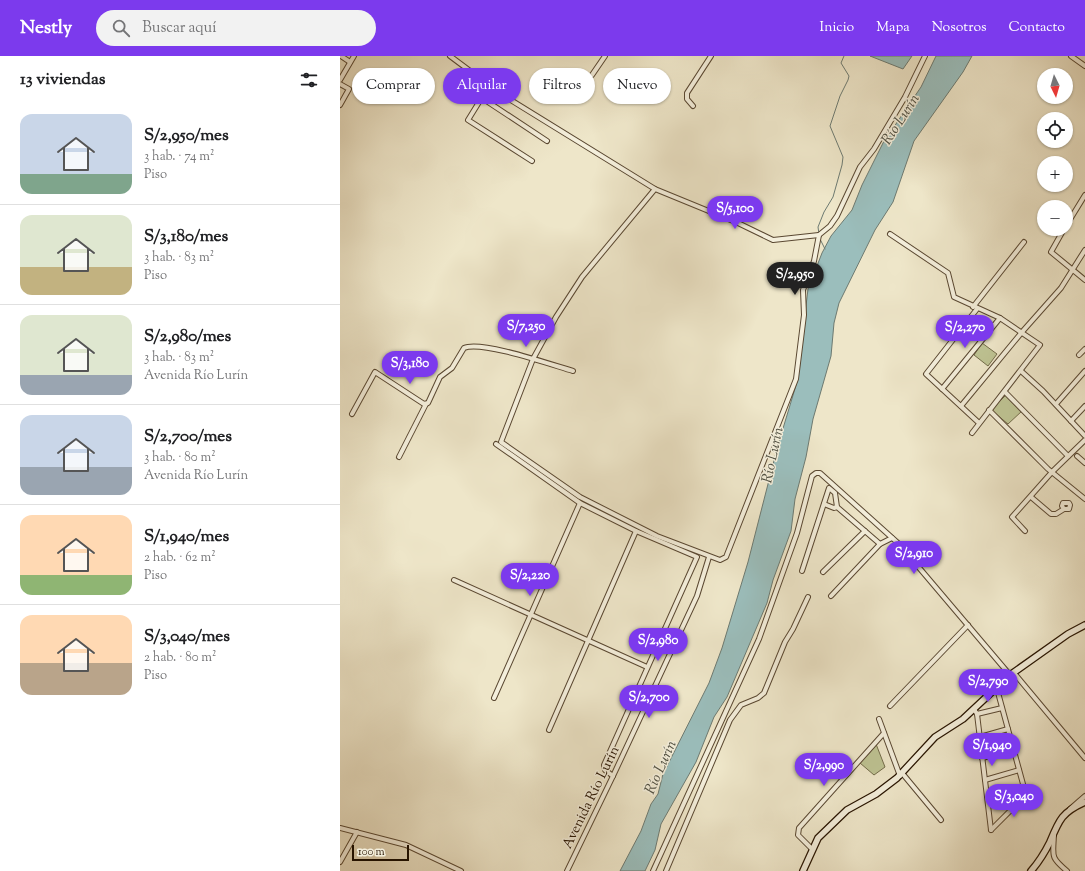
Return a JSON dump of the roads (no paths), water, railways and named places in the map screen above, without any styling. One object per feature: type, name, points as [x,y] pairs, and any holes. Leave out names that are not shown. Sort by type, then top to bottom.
[{"type":"main road","points":[[803,871],[818,838],[847,810],[876,794],[901,774],[935,737],[976,712],[1012,674],[1068,634],[1085,625]]},
{"type":"main road","points":[[1031,871],[1049,843],[1062,816],[1070,809],[1085,802]]},
{"type":"street","points":[[341,56],[350,62]]},
{"type":"street","points":[[340,80],[354,56]]},
{"type":"street","points":[[450,56],[466,68]]},
{"type":"street","points":[[595,71],[605,56]]},
{"type":"street","points":[[693,106],[687,99],[687,94],[711,56]]},
{"type":"street","points":[[518,104],[655,189],[733,221],[773,240],[819,235],[830,226],[836,216],[860,167],[874,149],[905,98],[925,56]]},
{"type":"street","points":[[1071,56],[1085,66]]},
{"type":"street","points":[[340,84],[349,89],[340,105]]},
{"type":"street","points":[[478,104],[468,120],[532,161]]},
{"type":"street","points":[[491,104],[547,140]]},
{"type":"street","points":[[655,189],[582,277],[533,359],[500,442],[528,459],[548,476],[580,497],[657,536],[709,557],[720,560],[726,557],[795,382],[804,315],[803,290],[814,261],[819,235]]},
{"type":"street","points":[[1073,215],[1085,195]]},
{"type":"street","points":[[890,234],[946,271],[950,277],[953,296],[975,308],[1000,318],[1040,346],[972,433]]},
{"type":"street","points":[[1060,236],[1051,252],[1085,280]]},
{"type":"street","points":[[979,423],[926,374],[1024,242]]},
{"type":"street","points":[[961,406],[1022,332],[1062,288],[1085,250]]},
{"type":"street","points":[[942,389],[1000,318]]},
{"type":"street","points":[[399,457],[440,377],[452,368],[465,347],[481,346],[573,371]]},
{"type":"street","points":[[1079,355],[1085,348]]},
{"type":"street","points":[[1021,371],[1056,404],[1085,436]]},
{"type":"street","points":[[1056,404],[1085,371]]},
{"type":"street","points":[[352,414],[375,372],[426,404]]},
{"type":"street","points":[[1005,392],[1068,456]]},
{"type":"street","points":[[1071,421],[1085,406]]},
{"type":"street","points":[[989,410],[1052,472],[1085,499]]},
{"type":"street","points":[[1025,531],[1012,517],[1052,472],[1085,440]]},
{"type":"street","points":[[496,444],[580,503],[636,532],[697,557],[604,765],[605,770],[613,776]]},
{"type":"street","points":[[1077,456],[1085,463]]},
{"type":"street","points":[[653,871],[759,639],[797,533],[812,476],[816,473],[820,473],[892,538],[1085,758]]},
{"type":"street","points":[[802,571],[829,488],[835,493],[837,507]]},
{"type":"street","points":[[1031,497],[1051,514],[1056,514],[1064,510]]},
{"type":"street","points":[[494,698],[580,503]]},
{"type":"street","points":[[824,504],[834,508],[837,507],[880,544]]},
{"type":"street","points":[[823,572],[865,531]]},
{"type":"street","points":[[549,730],[636,532]]},
{"type":"street","points":[[831,596],[880,544],[892,538]]},
{"type":"street","name":"Avenida Río Lurín","points":[[566,871],[613,776],[697,596],[709,557]]},
{"type":"street","points":[[454,580],[647,667]]},
{"type":"street","points":[[666,871],[730,720],[742,705],[758,698],[764,693],[785,642],[793,629],[808,597]]},
{"type":"street","points":[[890,706],[968,625]]},
{"type":"street","points":[[997,689],[1026,795],[991,830],[976,712],[1002,708]]},
{"type":"street","points":[[879,719],[901,774],[941,820]]},
{"type":"street","points":[[980,737],[1008,729]]},
{"type":"street","points":[[812,849],[798,835],[799,828],[884,733]]},
{"type":"street","points":[[982,758],[1014,750]]},
{"type":"street","points":[[985,780],[1019,770]]},
{"type":"street","points":[[988,801],[1025,792]]},
{"type":"street","points":[[1070,809],[1085,796]]},
{"type":"street","points":[[340,828],[406,845],[461,871]]},
{"type":"street","points":[[1054,830],[1053,856],[1056,862],[1067,871]]},
{"type":"street","points":[[340,862],[357,832]]},
{"type":"water","points":[[870,56],[912,56],[903,69]]},
{"type":"water","name":"Río Lurín","points":[[936,56],[972,56],[963,72],[914,141],[893,202],[875,230],[839,303],[834,323],[831,356],[813,419],[806,457],[795,499],[791,531],[773,580],[767,603],[727,697],[714,717],[696,762],[661,824],[655,850],[645,871],[620,871],[641,831],[651,804],[658,794],[663,774],[709,683],[722,648],[748,562],[778,445],[797,382],[808,289],[822,253],[831,236],[852,210],[862,185],[883,143],[921,87]]},
{"type":"waterway","points":[[819,234],[818,227],[824,212],[833,197],[842,165],[843,157],[830,126],[840,96],[849,76],[841,63],[844,56]]},
{"type":"waterway","points":[[820,239],[825,249]]}]
